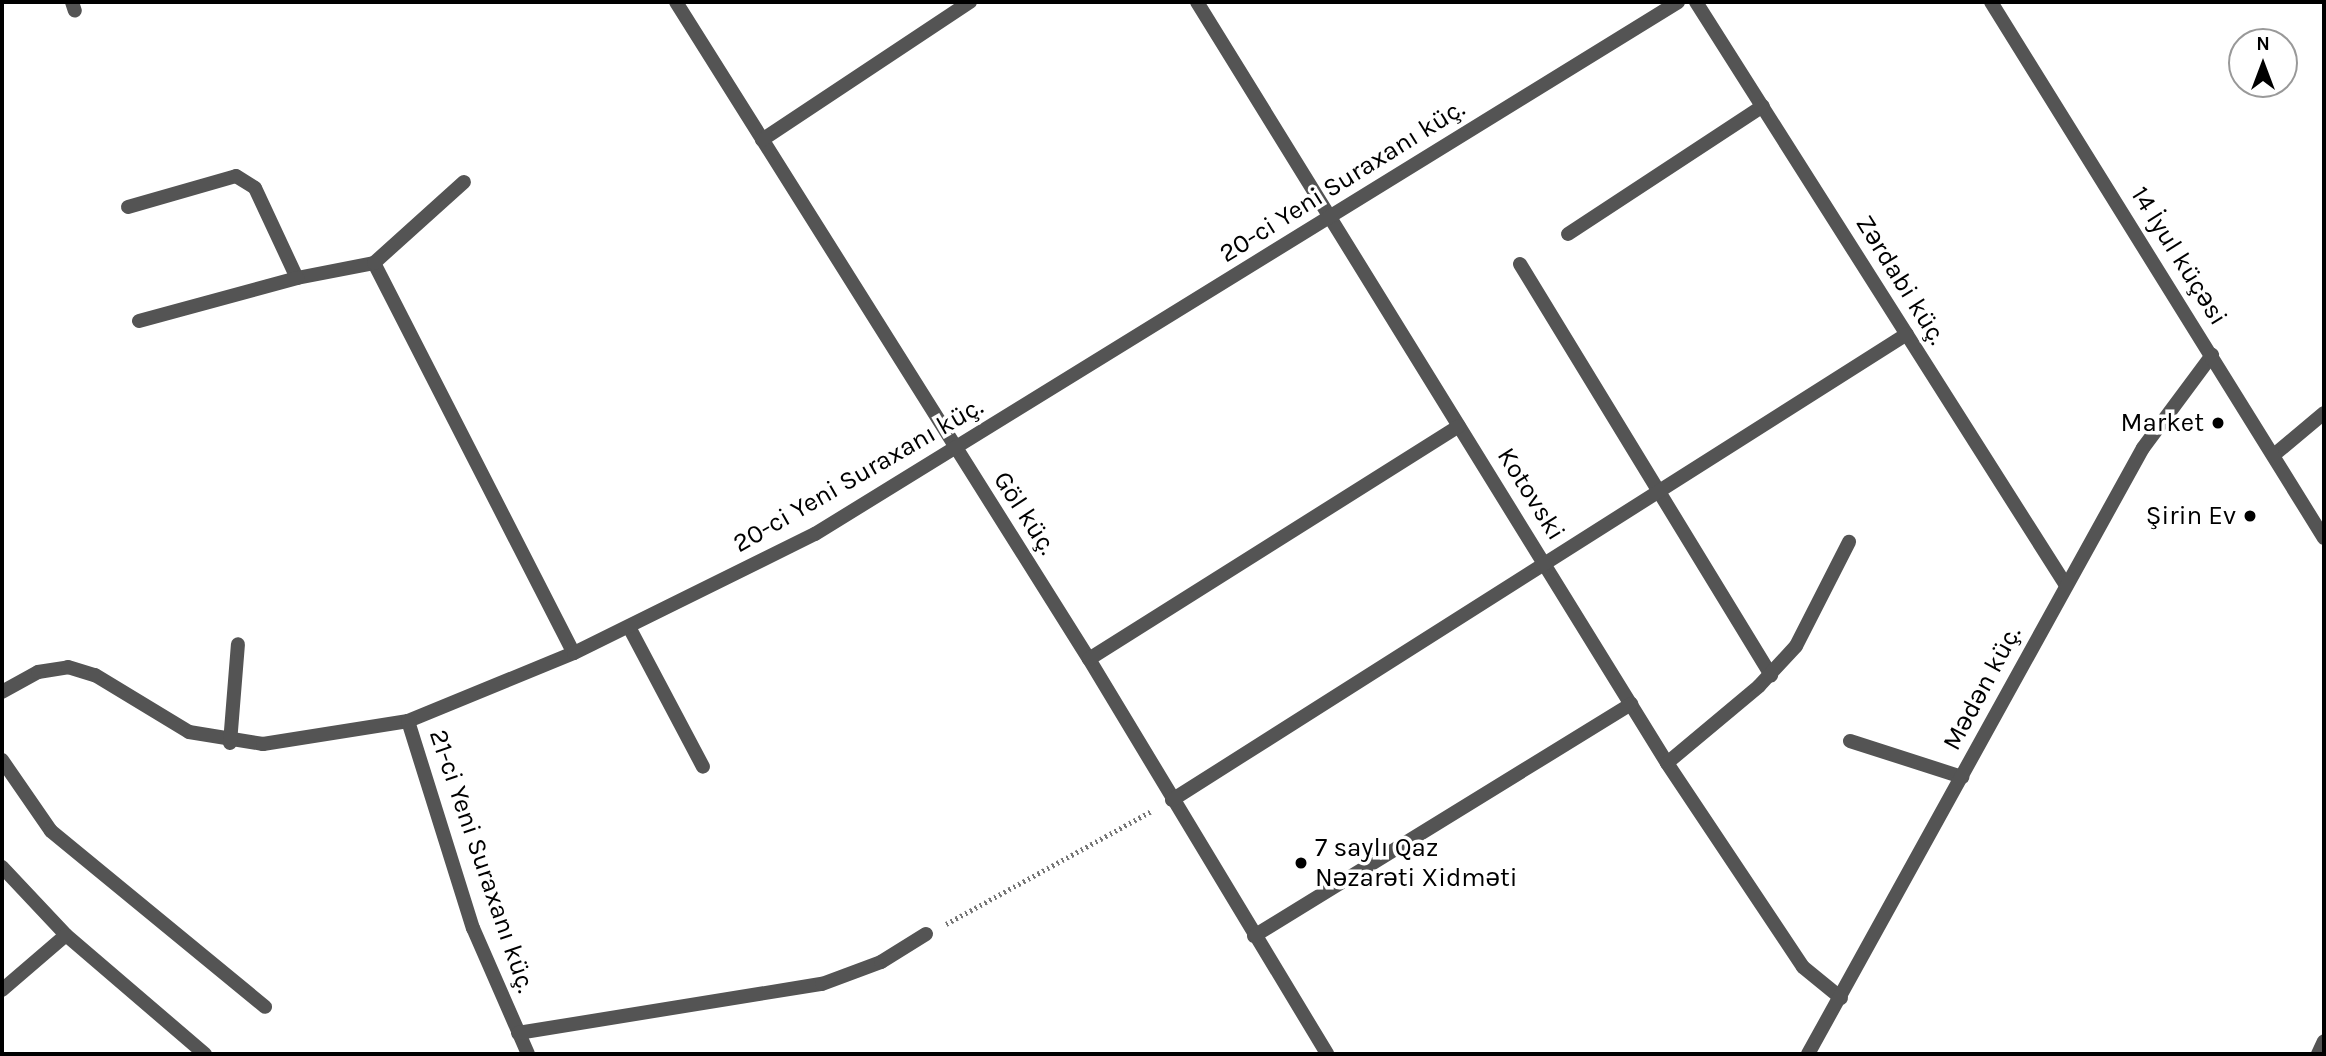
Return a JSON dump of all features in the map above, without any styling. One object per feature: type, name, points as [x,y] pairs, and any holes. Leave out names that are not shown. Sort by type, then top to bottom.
[{"type":"street","name":"Göl küç.","points":[[676,2],[955,451],[1089,659],[1327,1054]]},
{"type":"street","points":[[762,140],[970,2]]},
{"type":"street","name":"Kotovski","points":[[1198,2],[1667,763],[1803,967],[1841,998]]},
{"type":"street","name":"20-ci Yeni Suraxanı küç.","points":[[2,692],[38,672],[68,667],[95,676],[189,732],[230,743],[263,744],[408,721],[574,653],[814,534],[955,451],[1678,2]]},
{"type":"street","name":"Zərdabi küç.","points":[[1696,2],[2065,584]]},
{"type":"street","name":"14 İyul küçəsi","points":[[1991,2],[2275,454],[2324,538]]},
{"type":"street","points":[[1568,234],[1763,106]]},
{"type":"street","points":[[128,206],[236,176],[255,188],[297,278]]},
{"type":"street","points":[[139,321],[297,278],[374,263],[464,182]]},
{"type":"street","points":[[374,263],[574,653]]},
{"type":"street","points":[[1520,264],[1770,675]]},
{"type":"street","points":[[1172,800],[1548,567],[1907,334]]},
{"type":"street","name":"Mədən küç.","points":[[1808,1054],[1962,777],[2065,584],[2143,448],[2213,355]]},
{"type":"street","points":[[2275,454],[2324,413]]},
{"type":"street","points":[[1089,659],[1459,426]]},
{"type":"street","points":[[1667,763],[1770,675],[1796,646],[1849,542]]},
{"type":"street","points":[[629,627],[704,767]]},
{"type":"street","points":[[230,743],[238,644]]},
{"type":"street","points":[[1254,936],[1631,704]]},
{"type":"street","name":"21-ci Yeni Suraxanı küç.","points":[[408,721],[472,928],[528,1054]]},
{"type":"street","points":[[1850,741],[1962,777]]},
{"type":"street","points":[[2,760],[51,831],[265,1007]]},
{"type":"street","points":[[2,867],[66,935],[205,1054]]},
{"type":"street","points":[[518,1033],[822,984],[881,962],[926,934]]},
{"type":"street","points":[[2,990],[66,935]]},
{"type":"street","points":[[2318,1054],[2324,1041]]},
{"type":"path","points":[[926,934],[1172,800]]},
{"type":"place","name":"Market","points":[[2218,423]]},
{"type":"place","name":"Şirin Ev","points":[[2250,516]]},
{"type":"place","name":"7 saylı Qaz Nəzarəti Xidməti","points":[[1301,863]]}]
